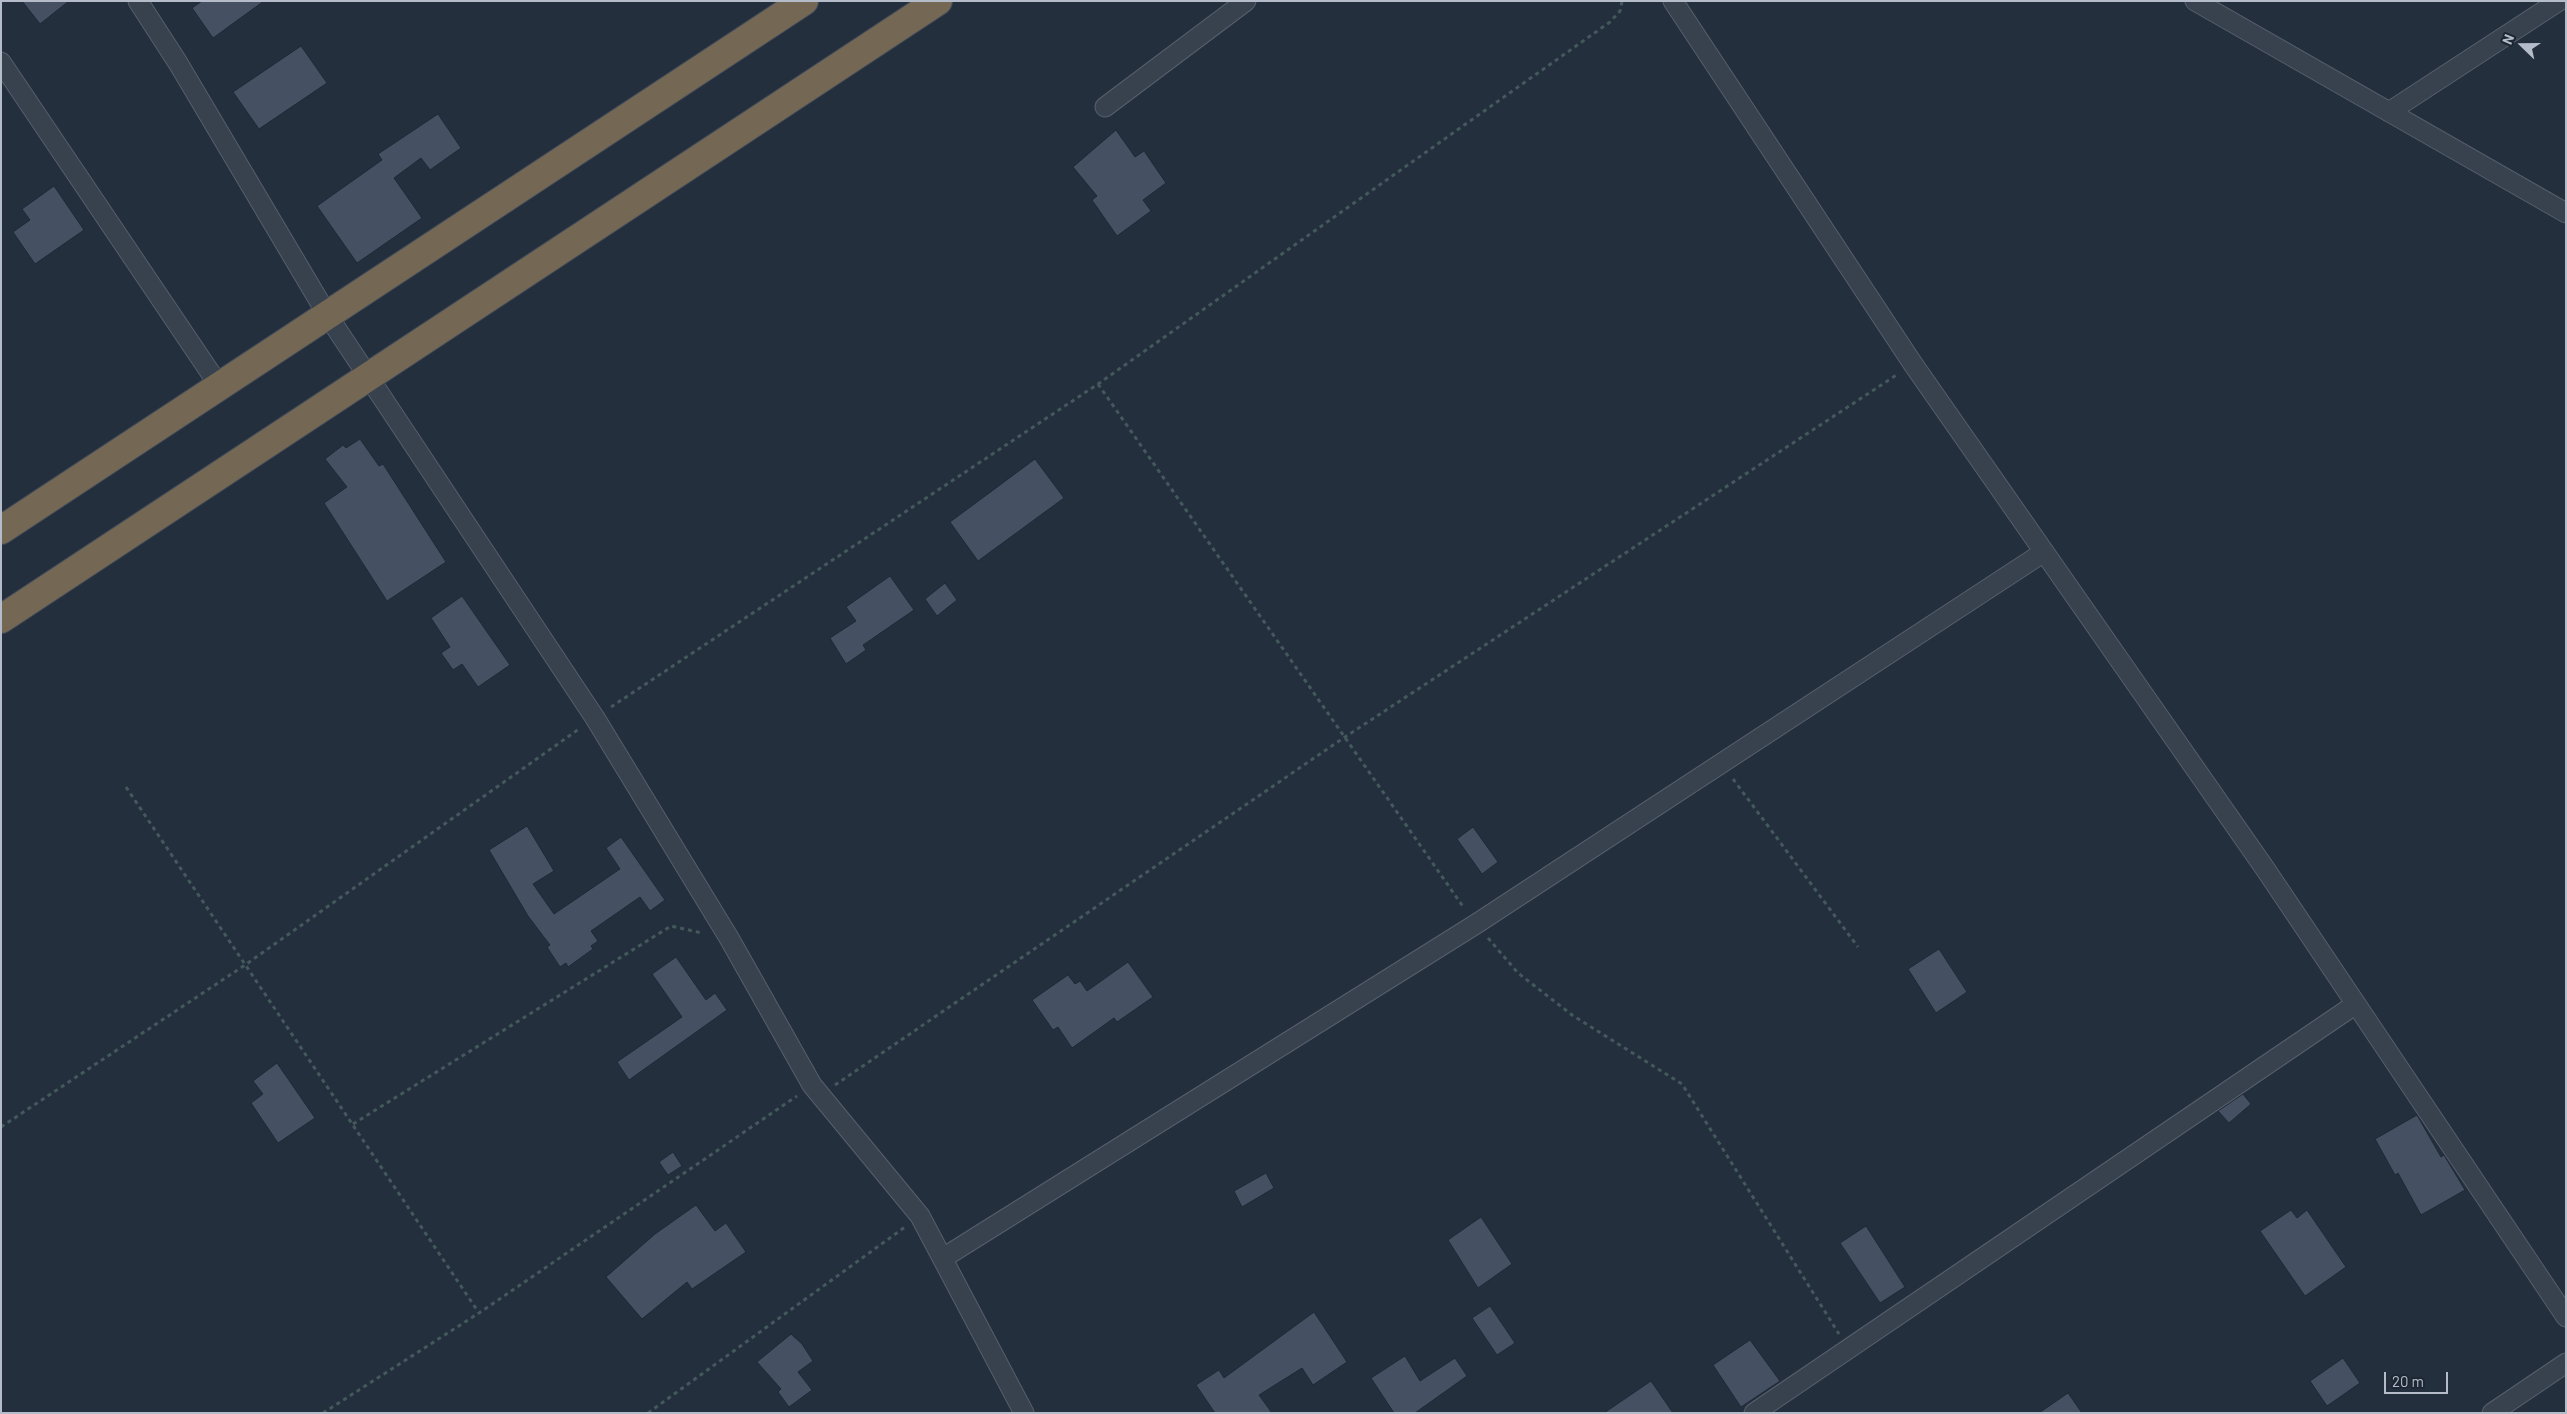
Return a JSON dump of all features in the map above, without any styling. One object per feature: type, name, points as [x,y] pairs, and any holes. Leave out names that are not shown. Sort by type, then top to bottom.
[{"type":"highway","points":[[1,530],[804,1]]},
{"type":"highway","points":[[1,619],[938,1]]},
{"type":"street","points":[[138,1],[178,63],[328,316],[369,375],[595,718],[728,938],[812,1086],[920,1216],[944,1258],[1024,1413]]},
{"type":"street","points":[[1105,107],[1246,1]]},
{"type":"street","points":[[1673,1],[1913,364],[2266,870],[2566,1317]]},
{"type":"street","points":[[2195,1],[2566,213]]},
{"type":"street","points":[[2389,112],[2559,1]]},
{"type":"street","points":[[1,62],[220,387]]},
{"type":"street","points":[[944,1258],[1476,924],[2044,552]]},
{"type":"street","points":[[1754,1413],[2356,1004]]},
{"type":"street","points":[[2492,1413],[2566,1363]]},
{"type":"path","points":[[1,1127],[245,965],[595,718],[1098,384],[1610,22],[1620,11],[1622,1]]},
{"type":"path","points":[[323,1413],[479,1313],[812,1086],[829,1089],[1344,737],[1913,364]]},
{"type":"path","points":[[1098,384],[1476,924],[1518,973],[1572,1014],[1682,1084],[1849,1350]]},
{"type":"path","points":[[1721,763],[1858,948]]},
{"type":"path","points":[[126,787],[479,1313]]},
{"type":"path","points":[[353,1124],[671,926],[728,938]]},
{"type":"path","points":[[648,1413],[920,1216]]},
{"type":"building","points":[[22,1],[69,1],[40,24]]},
{"type":"building","points":[[202,1],[264,1],[213,38],[192,8]]},
{"type":"building","points":[[301,46],[327,83],[259,129],[233,92]]},
{"type":"building","points":[[438,114],[461,148],[430,170],[421,158],[394,178],[422,218],[357,263],[317,206],[382,160],[378,154]]},
{"type":"building","points":[[1116,130],[1135,157],[1144,151],[1166,183],[1143,200],[1151,211],[1117,236],[1092,200],[1097,196],[1073,167]]},
{"type":"building","points":[[54,186],[84,230],[35,264],[13,232],[30,220],[22,209]]},
{"type":"building","points":[[360,439],[379,466],[383,464],[446,562],[387,601],[324,503],[347,487],[325,459],[343,445],[346,448]]},
{"type":"building","points":[[1035,459],[1064,498],[978,561],[950,522]]},
{"type":"building","points":[[890,576],[914,610],[863,645],[866,650],[846,664],[830,638],[856,621],[846,607]]},
{"type":"building","points":[[945,583],[957,600],[937,616],[925,599]]},
{"type":"building","points":[[462,596],[510,665],[478,687],[462,664],[453,670],[441,653],[450,647],[431,618]]},
{"type":"building","points":[[527,826],[554,871],[533,884],[554,914],[620,869],[606,848],[621,837],[665,900],[650,911],[640,897],[591,931],[598,941],[591,946],[593,949],[568,967],[566,963],[560,967],[547,947],[550,945],[528,916],[489,850]]},
{"type":"building","points":[[1473,827],[1498,862],[1482,874],[1457,839]]},
{"type":"building","points":[[1939,949],[1967,992],[1936,1013],[1908,969]]},
{"type":"building","points":[[676,957],[706,1000],[715,993],[727,1010],[629,1080],[617,1062],[682,1017],[652,974]]},
{"type":"building","points":[[1128,962],[1153,997],[1117,1022],[1114,1018],[1072,1048],[1058,1027],[1053,1030],[1032,1000],[1068,975],[1075,984],[1080,981],[1087,991]]},
{"type":"building","points":[[277,1063],[315,1118],[278,1143],[251,1103],[263,1094],[253,1081]]},
{"type":"building","points":[[2243,1094],[2251,1104],[2229,1123],[2218,1111]]},
{"type":"building","points":[[2417,1115],[2441,1157],[2444,1155],[2465,1190],[2421,1215],[2398,1173],[2395,1175],[2375,1139]]},
{"type":"building","points":[[673,1152],[682,1166],[668,1175],[659,1162]]},
{"type":"building","points":[[1266,1173],[1274,1188],[1242,1207],[1234,1191]]},
{"type":"building","points":[[696,1205],[715,1231],[726,1223],[746,1252],[692,1289],[687,1282],[642,1319],[606,1277],[655,1234]]},
{"type":"building","points":[[2291,1210],[2297,1218],[2307,1210],[2346,1267],[2305,1296],[2260,1231]]},
{"type":"building","points":[[1481,1217],[1512,1264],[1478,1288],[1448,1240]]},
{"type":"building","points":[[1866,1226],[1905,1287],[1880,1303],[1840,1243]]},
{"type":"building","points":[[1490,1306],[1515,1343],[1497,1355],[1472,1318]]},
{"type":"building","points":[[1314,1312],[1347,1362],[1313,1385],[1302,1368],[1259,1395],[1272,1413],[1215,1413],[1196,1385],[1219,1370],[1224,1378]]},
{"type":"building","points":[[791,1334],[802,1344],[813,1361],[798,1372],[812,1390],[789,1407],[778,1392],[781,1389],[757,1362]]},
{"type":"building","points":[[1750,1340],[1780,1381],[1741,1407],[1713,1365]]},
{"type":"building","points":[[1405,1356],[1420,1381],[1455,1358],[1467,1376],[1415,1413],[1394,1413],[1371,1378]]},
{"type":"building","points":[[2343,1358],[2360,1383],[2327,1406],[2310,1381]]},
{"type":"building","points":[[1651,1381],[1673,1413],[1604,1413]]},
{"type":"building","points":[[2068,1393],[2082,1413],[2039,1413]]}]
